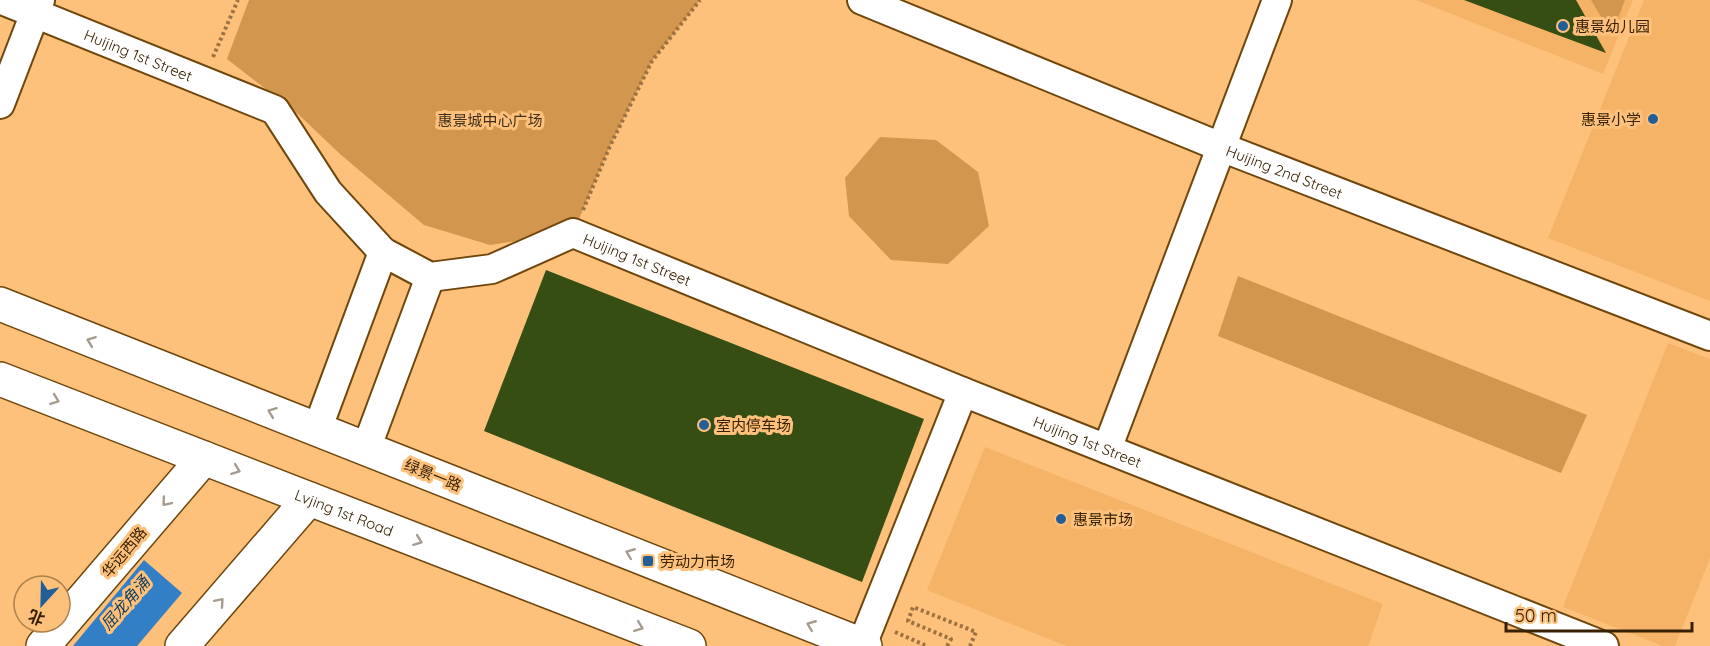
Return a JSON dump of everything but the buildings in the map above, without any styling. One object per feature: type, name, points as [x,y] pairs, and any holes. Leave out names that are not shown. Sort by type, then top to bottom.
[{"type":"main road","name":"绿景一路","points":[[0,304],[366,449],[866,638]]},
{"type":"main road","name":"Lvjing 1st Road","points":[[0,379],[689,646]]},
{"type":"main road","name":"华远西路","points":[[43,646],[204,458]]},
{"type":"main road","points":[[182,646],[309,499]]},
{"type":"street","name":"Huijing 1st Street","points":[[2,0],[38,7],[275,110],[328,192],[383,252]]},
{"type":"street","name":"Huijing 2nd Street","points":[[862,0],[1221,147],[1710,336]]},
{"type":"street","points":[[1107,449],[1277,0]]},
{"type":"street","points":[[0,104],[38,7]]},
{"type":"street","name":"Huijing 1st Street","points":[[573,233],[963,392],[1604,646]]},
{"type":"street","points":[[317,430],[383,252],[430,277],[492,269],[573,233]]},
{"type":"street","points":[[366,449],[430,277]]},
{"type":"street","points":[[866,638],[963,392]]},
{"type":"path","points":[[221,66],[212,59],[238,0]]},
{"type":"path","points":[[573,233],[610,146],[652,61],[700,0]]},
{"type":"path","points":[[947,646],[951,639],[908,621],[913,607],[976,632],[970,646]]},
{"type":"path","points":[[866,638],[927,646]]},
{"type":"shaded area","points":[[1416,0],[1633,0],[1603,74]]},
{"type":"shaded area","name":"惠景小学","points":[[1644,0],[1710,0],[1710,301],[1548,238]]},
{"type":"shaded area","points":[[1668,343],[1710,359],[1710,558],[1675,646],[1663,646],[1563,607]]},
{"type":"shaded area","name":"惠景市场","points":[[985,447],[1383,604],[1368,646],[1066,646],[927,590]]},
{"type":"green space","name":"惠景城中心广场","points":[[249,0],[700,0],[652,61],[610,146],[573,233],[490,245],[424,225],[340,154],[298,114],[227,59]]},
{"type":"green space","points":[[1591,0],[1625,0],[1612,35]]},
{"type":"green space","points":[[880,137],[936,140],[978,172],[989,226],[948,264],[891,260],[849,216],[845,178]]},
{"type":"green space","points":[[1238,276],[1587,415],[1561,473],[1218,336]]},
{"type":"water","name":"屈龙角涌","points":[[144,560],[182,593],[137,646],[73,646]]},
{"type":"place","name":"惠景幼儿园","points":[[1563,26]]},
{"type":"place","name":"惠景小学","points":[[1653,119]]},
{"type":"place","name":"室内停车场","points":[[704,425]]},
{"type":"place","name":"惠景市场","points":[[1061,519]]},
{"type":"place","name":"劳动力市场","points":[[648,561]]}]
